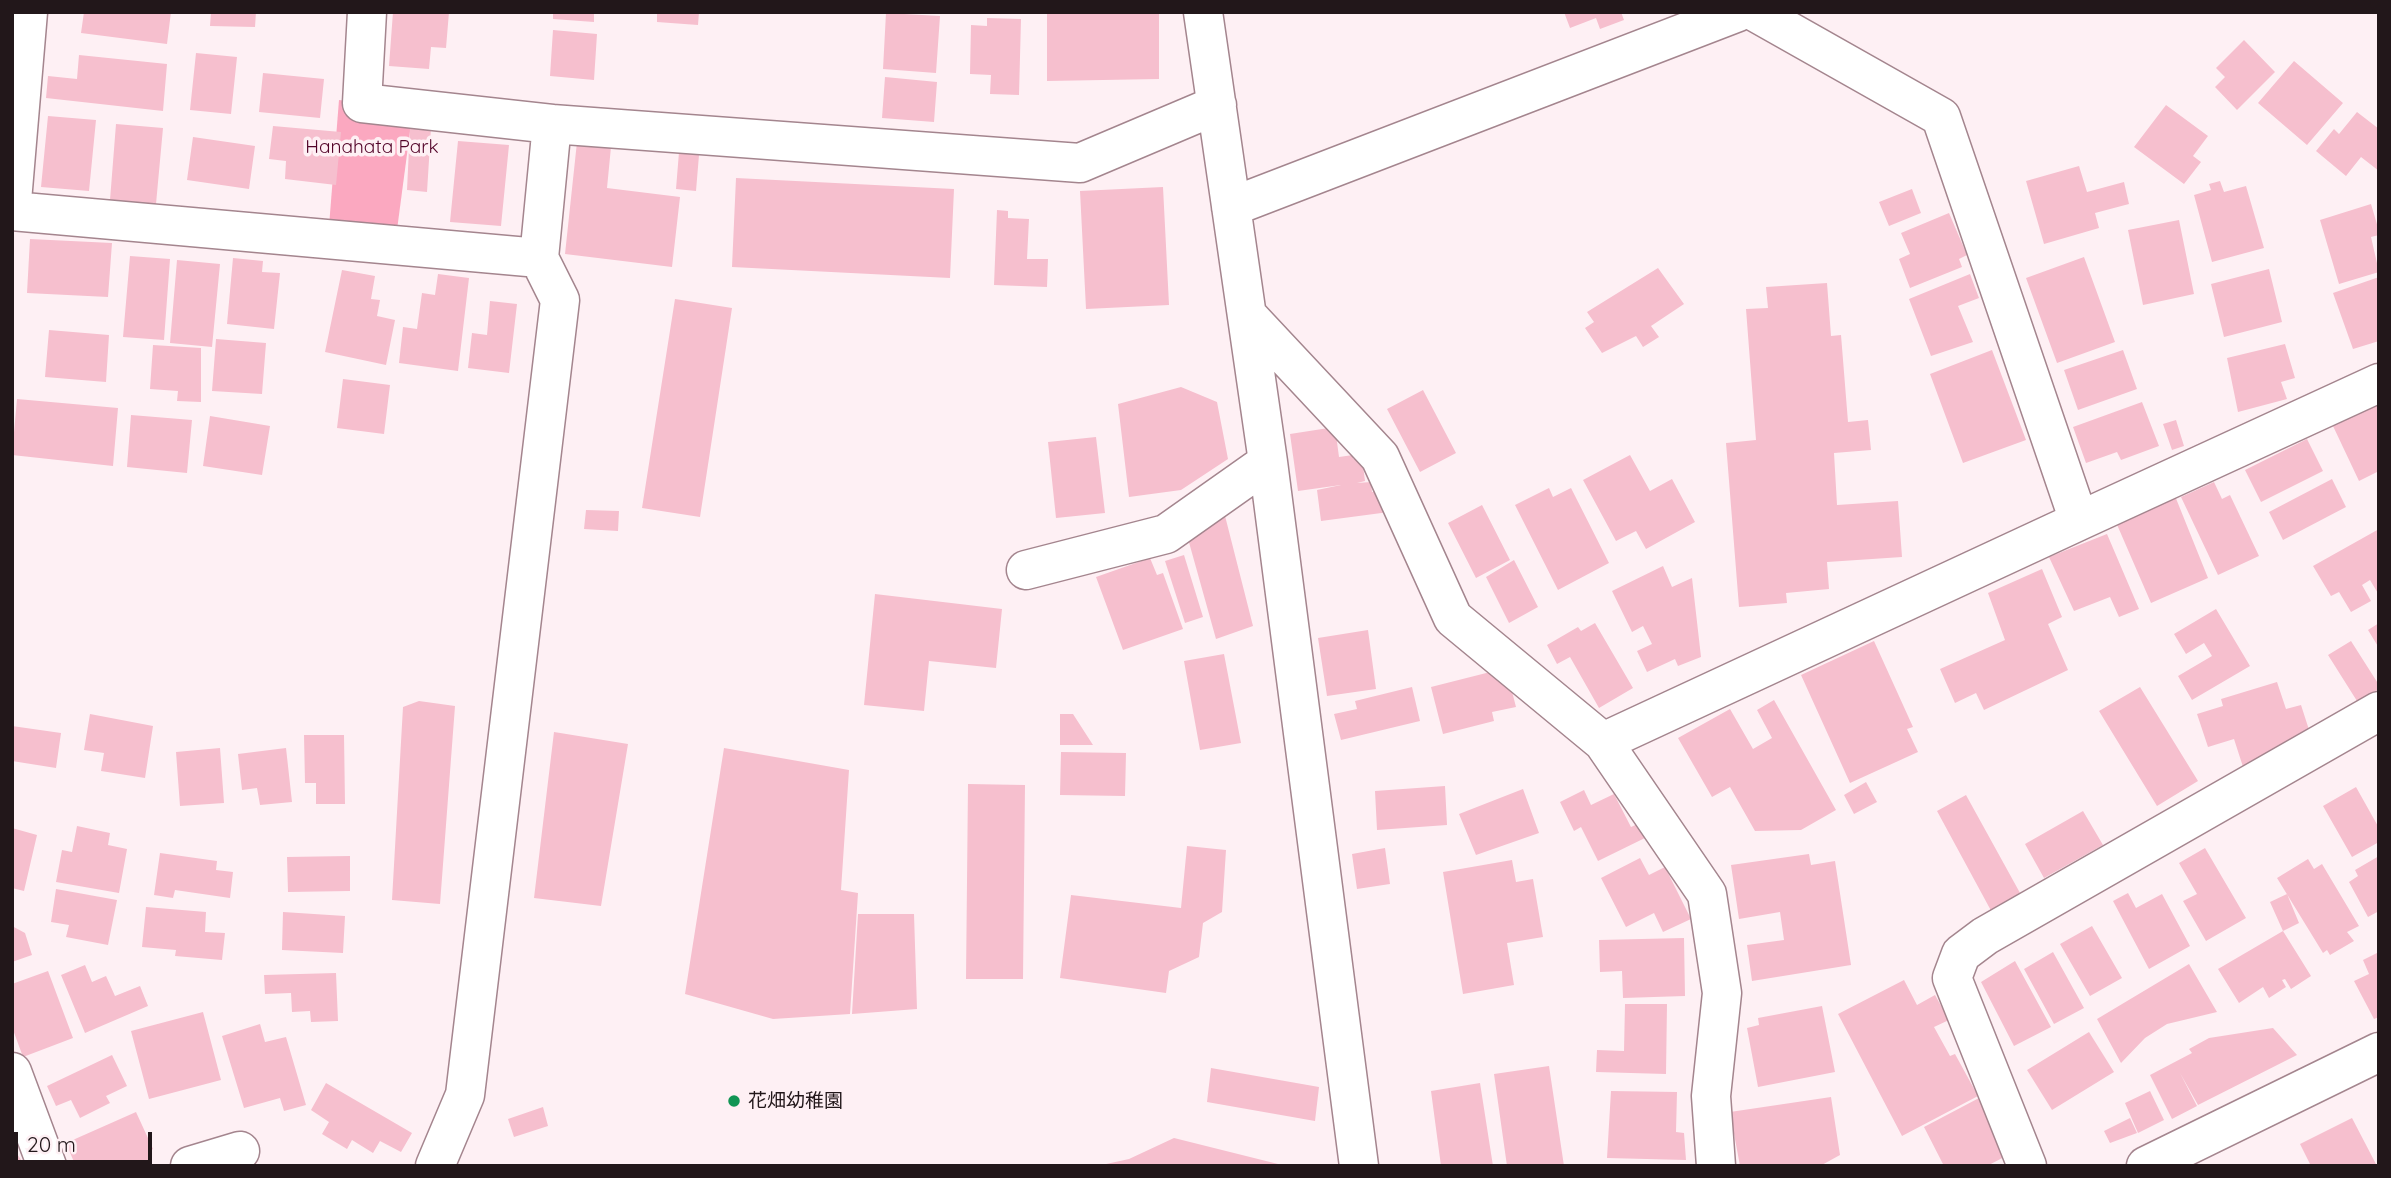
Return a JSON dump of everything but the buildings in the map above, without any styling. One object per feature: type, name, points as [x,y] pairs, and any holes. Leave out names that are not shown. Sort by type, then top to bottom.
[{"type":"street","points":[[12,201],[17,84],[27,12]]},
{"type":"street","points":[[367,12],[362,103],[552,124],[1080,163],[1217,105]]},
{"type":"street","points":[[1203,12],[1268,462],[1359,1166]]},
{"type":"street","points":[[1231,207],[1738,12]]},
{"type":"street","points":[[1755,12],[1941,117],[2079,521]]},
{"type":"street","points":[[435,1166],[465,1095],[560,300],[539,258],[552,124]]},
{"type":"street","points":[[12,211],[539,258]]},
{"type":"street","points":[[1247,315],[1380,457],[1453,618],[1602,742],[1707,894],[1722,993],[1710,1096],[1716,1166]]},
{"type":"street","points":[[1602,742],[2379,383]]},
{"type":"street","points":[[1026,570],[1166,534],[1268,462]]},
{"type":"street","points":[[2027,1166],[1952,978],[1961,954],[1985,936],[2379,711]]},
{"type":"street","points":[[2146,1166],[2379,1052]]},
{"type":"street","points":[[12,1072],[47,1166]]},
{"type":"street","points":[[190,1166],[240,1151]]},
{"type":"green space","name":"Hanahata Park","points":[[339,100],[413,109],[395,245],[328,239]]},
{"type":"place","name":"花畑幼稚園","points":[[734,1101]]}]
